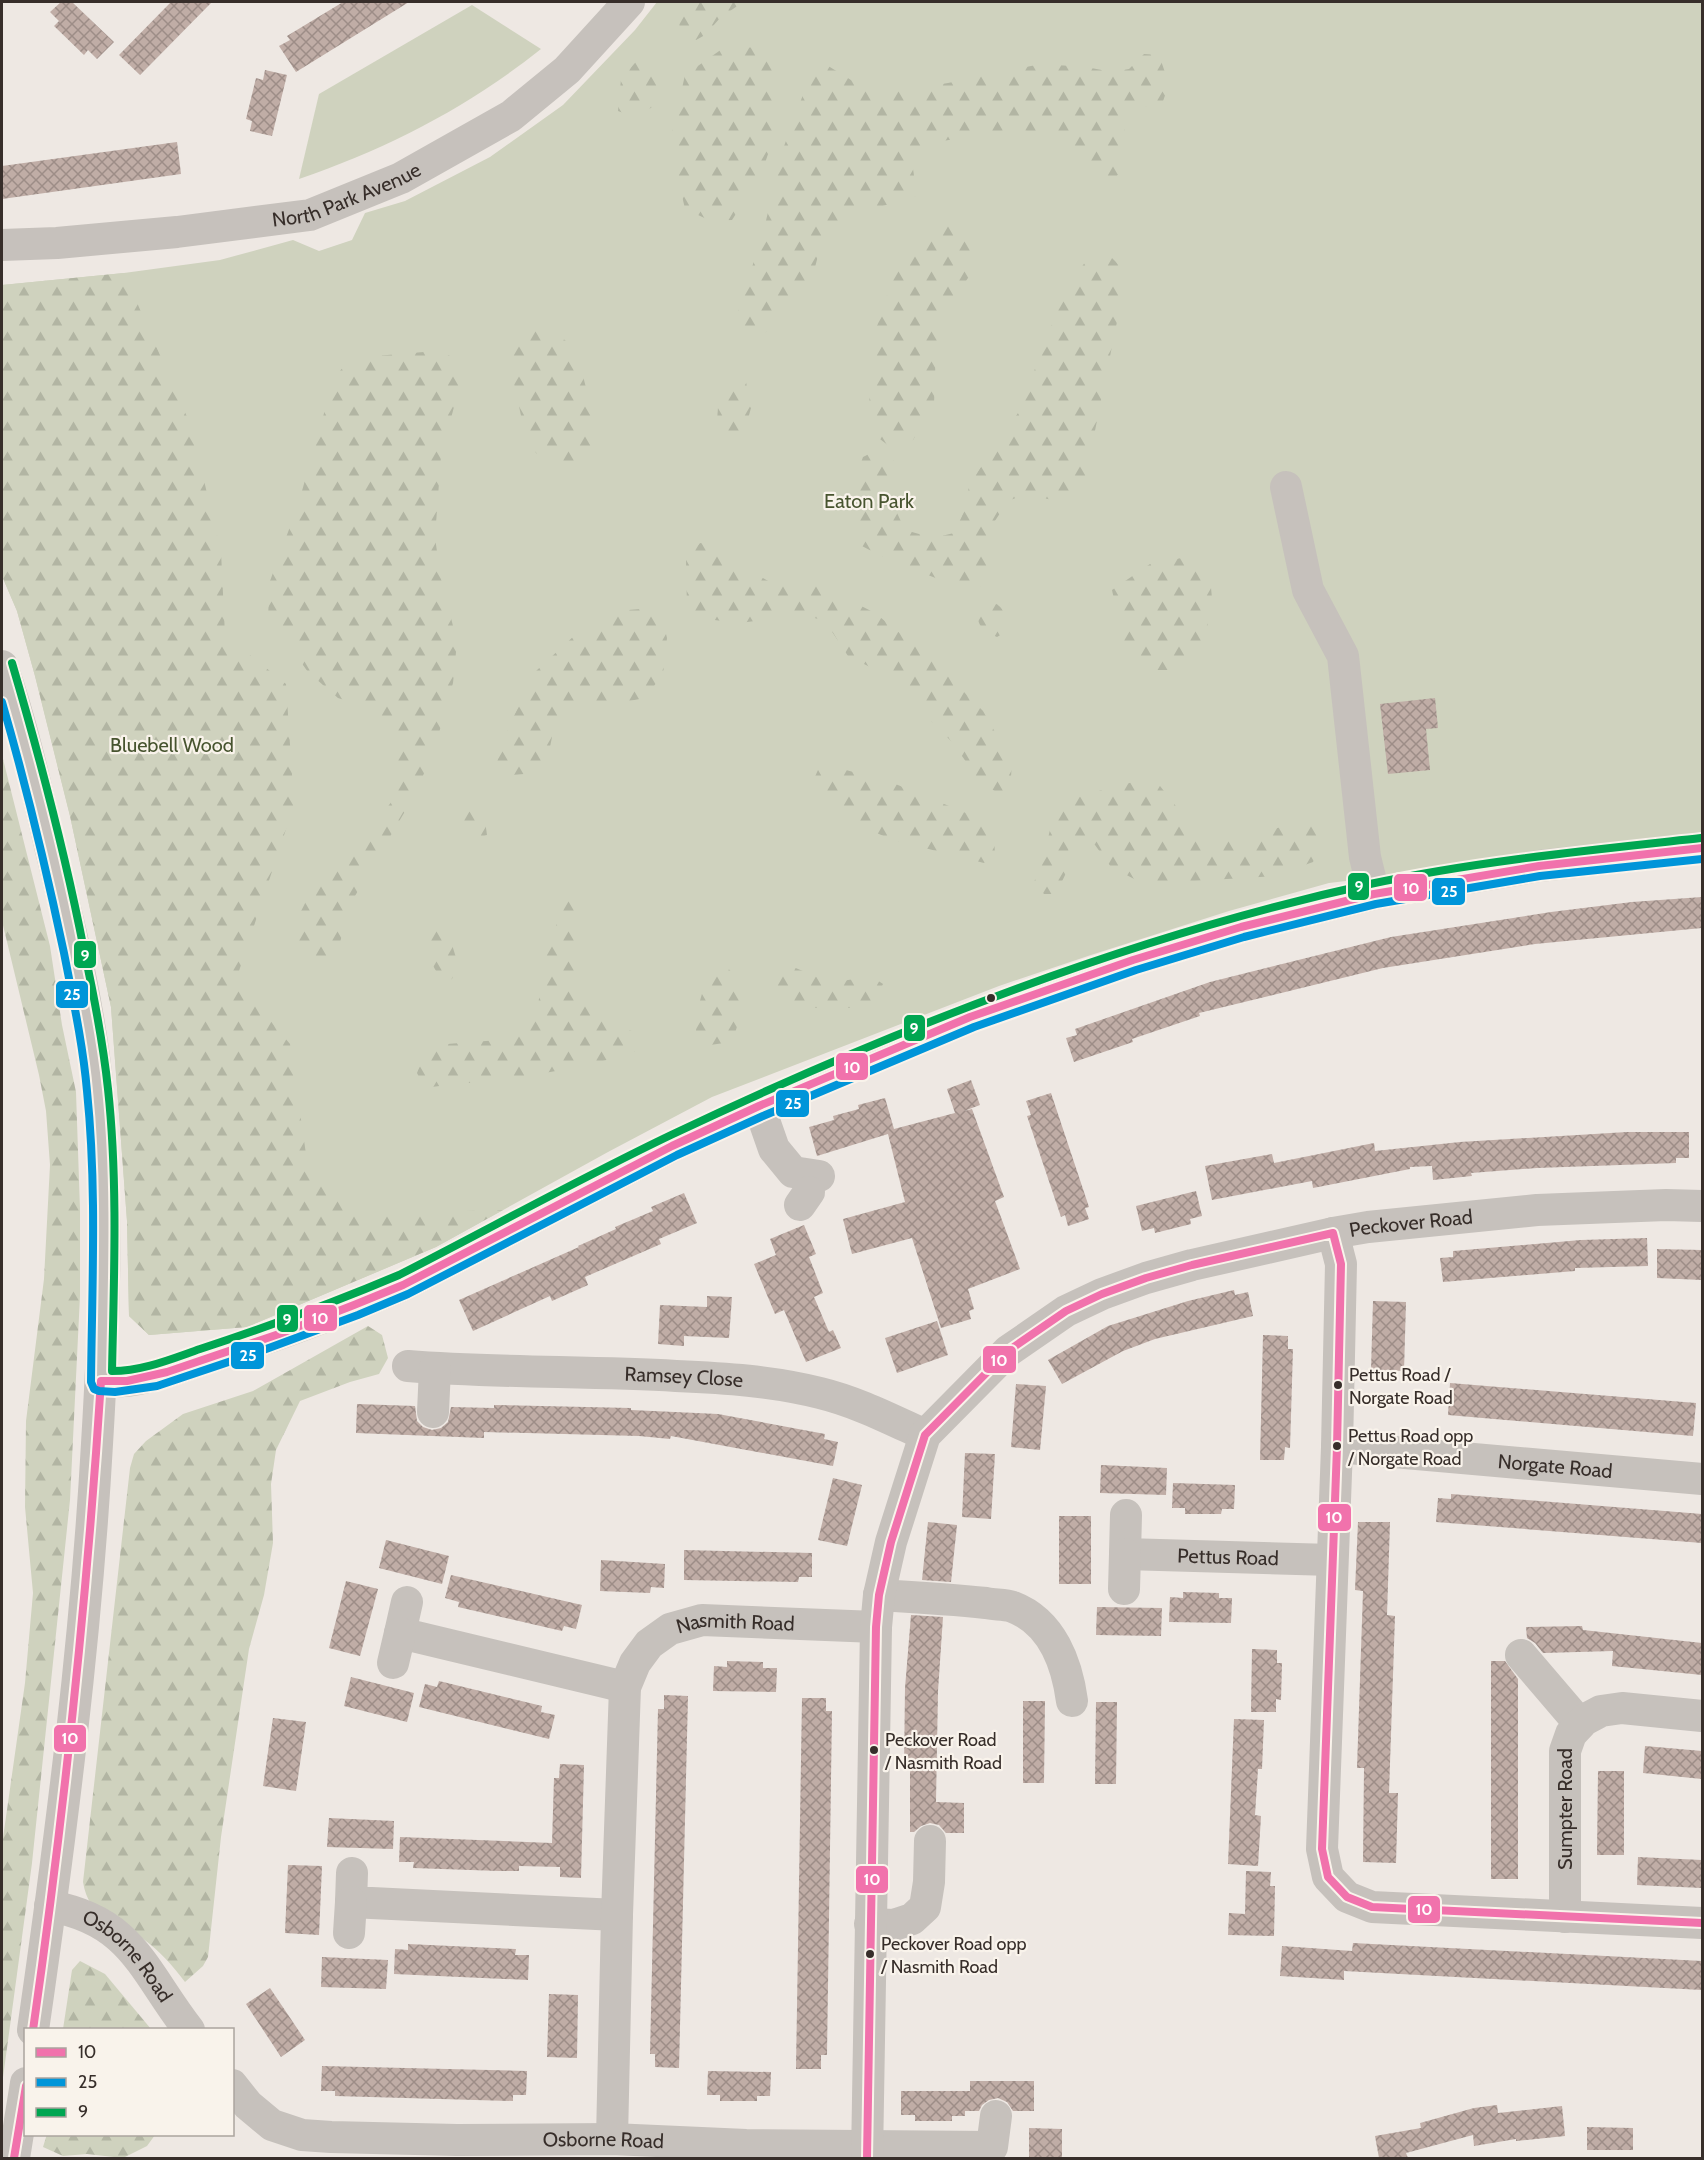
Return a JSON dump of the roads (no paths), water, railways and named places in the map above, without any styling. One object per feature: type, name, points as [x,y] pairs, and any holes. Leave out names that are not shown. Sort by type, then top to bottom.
[{"type":"street","name":"North Park Avenue","points":[[2,245],[57,243],[177,232],[310,215],[401,178],[511,116],[567,70],[629,2]]},
{"type":"street","points":[[1286,487],[1308,590],[1342,656],[1345,687],[1332,710],[1343,813],[1365,857],[1374,894]]},
{"type":"street","points":[[2,666],[28,755],[59,881],[91,1035],[98,1092],[104,1246],[101,1382],[94,1506],[84,1618],[33,2028]]},
{"type":"street","points":[[101,1382],[125,1382],[180,1367],[280,1335],[367,1300],[414,1280],[672,1146],[759,1106],[970,1017],[1133,960],[1241,927],[1374,894],[1539,866],[1702,848]]},
{"type":"street","points":[[759,1106],[774,1149],[809,1188]]},
{"type":"street","name":"Peckover Road","points":[[867,2152],[876,1627],[879,1595],[891,1542],[925,1435],[1008,1351],[1066,1311],[1146,1278],[1191,1265],[1368,1227],[1537,1210],[1666,1205],[1702,1206]]},
{"type":"street","points":[[1333,1233],[1341,1264],[1337,1447],[1322,1849],[1328,1877],[1347,1897],[1372,1907],[1702,1923]]},
{"type":"street","name":"Ramsey Close","points":[[433,1412],[421,1367],[649,1374],[733,1378],[779,1384],[820,1393],[859,1405],[925,1435]]},
{"type":"street","name":"Norgate Road","points":[[1337,1447],[1702,1479]]},
{"type":"street","points":[[1124,1589],[1126,1515]]},
{"type":"street","name":"Pettus Road","points":[[1125,1554],[1332,1560]]},
{"type":"street","points":[[879,1595],[970,1601],[1013,1607],[1039,1624],[1058,1650],[1069,1678],[1072,1701]]},
{"type":"street","points":[[393,1663],[407,1602]]},
{"type":"street","name":"Nasmith Road","points":[[612,2139],[625,1687],[635,1663],[649,1644],[670,1629],[702,1620],[876,1627]]},
{"type":"street","points":[[400,1633],[625,1687]]},
{"type":"street","points":[[1521,1655],[1580,1724]]},
{"type":"street","name":"Sumpter Road","points":[[1565,1917],[1565,1751],[1571,1734],[1580,1724],[1601,1711],[1622,1708],[1702,1716]]},
{"type":"street","points":[[870,1924],[894,1924],[912,1919],[925,1907],[929,1881],[930,1841]]},
{"type":"street","points":[[349,1933],[351,1888],[617,1915]]},
{"type":"street","name":"Osborne Road","points":[[50,1906],[71,1910],[107,1926],[130,1946],[188,2028]]},
{"type":"street","name":"Osborne Road","points":[[234,2088],[248,2105],[272,2125],[302,2135],[331,2137],[457,2140],[612,2139],[867,2152],[992,2153],[996,2116]]},
{"type":"street","points":[[14,2158],[24,2096]]},
{"type":"place","name":"Pettus Road / Norgate Road","points":[[1338,1385]]},
{"type":"place","name":"Pettus Road opp / Norgate Road","points":[[1337,1446]]},
{"type":"place","name":"Peckover Road / Nasmith Road","points":[[874,1750]]},
{"type":"place","name":"Peckover Road opp / Nasmith Road","points":[[870,1954]]},
{"type":"park label","name":"Eaton Park","points":[[869,501]]},
{"type":"park label","name":"Bluebell Wood","points":[[172,745]]}]
